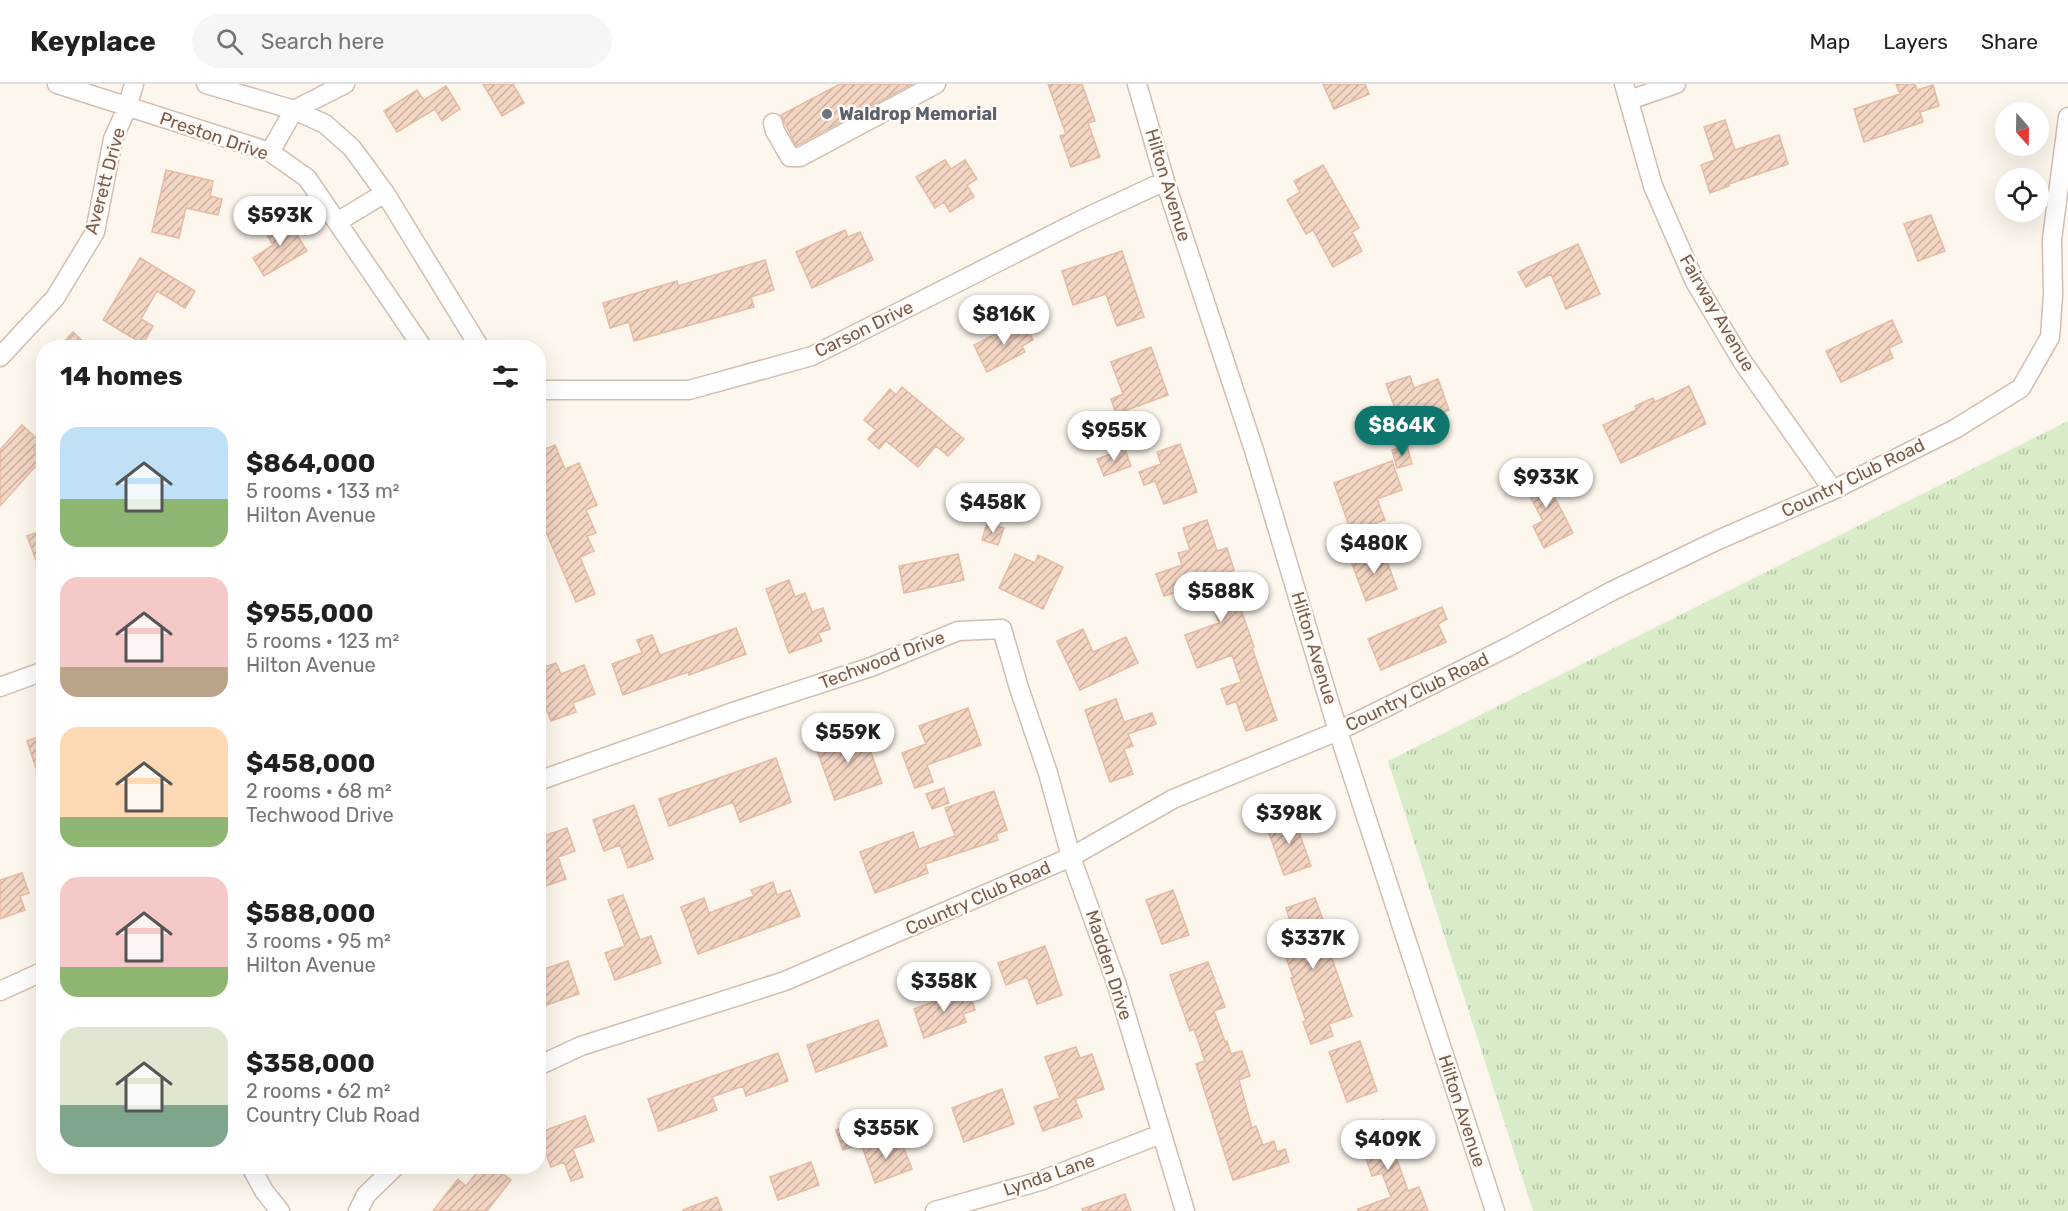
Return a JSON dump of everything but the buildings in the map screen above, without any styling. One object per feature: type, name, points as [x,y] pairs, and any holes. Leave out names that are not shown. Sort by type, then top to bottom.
[{"type":"street","name":"Preston Drive","points":[[57,84],[270,152],[307,178],[418,340]]},
{"type":"street","name":"Averett Drive","points":[[0,357],[55,298],[95,232],[113,139],[127,108],[134,84]]},
{"type":"street","points":[[206,84],[294,110],[325,124],[352,148],[385,193],[475,340]]},
{"type":"street","points":[[270,152],[294,110],[345,84]]},
{"type":"street","points":[[773,123],[790,157],[800,157],[936,84]]},
{"type":"street","name":"Hilton Avenue","points":[[1137,84],[1165,181],[1254,450],[1338,730],[1495,1211]]},
{"type":"street","points":[[1627,92],[1676,84]]},
{"type":"street","name":"Fairway Avenue","points":[[1627,92],[1653,186],[1695,282],[1742,361],[1833,490]]},
{"type":"street","name":"Country Club Road","points":[[546,1061],[581,1046],[785,981],[1071,856],[1173,799],[1338,730],[1718,540],[1833,490],[1955,429],[2021,388],[2050,338],[2054,295],[2052,238],[2068,117]]},
{"type":"street","name":"Carson Drive","points":[[546,390],[689,390],[812,356],[1070,225],[1165,181]]},
{"type":"street","points":[[337,222],[385,193]]},
{"type":"street","name":"Techwood Drive","points":[[546,778],[736,711],[871,667],[958,631],[1002,629],[1030,720]]},
{"type":"street","points":[[0,687],[36,673]]},
{"type":"street","name":"Madden Drive","points":[[1030,720],[1048,773],[1071,856],[1117,985],[1185,1211]]},
{"type":"street","points":[[0,991],[36,975]]},
{"type":"street","name":"Lynda Lane","points":[[937,1211],[1040,1181],[1161,1134]]},
{"type":"street","points":[[255,1174],[264,1191],[280,1211]]},
{"type":"street","points":[[358,1211],[366,1195],[388,1174]]},
{"type":"green space","points":[[2068,421],[2068,1211],[1533,1211],[1388,761]]},
{"type":"place","name":"Waldrop Memorial","points":[[827,114]]}]
